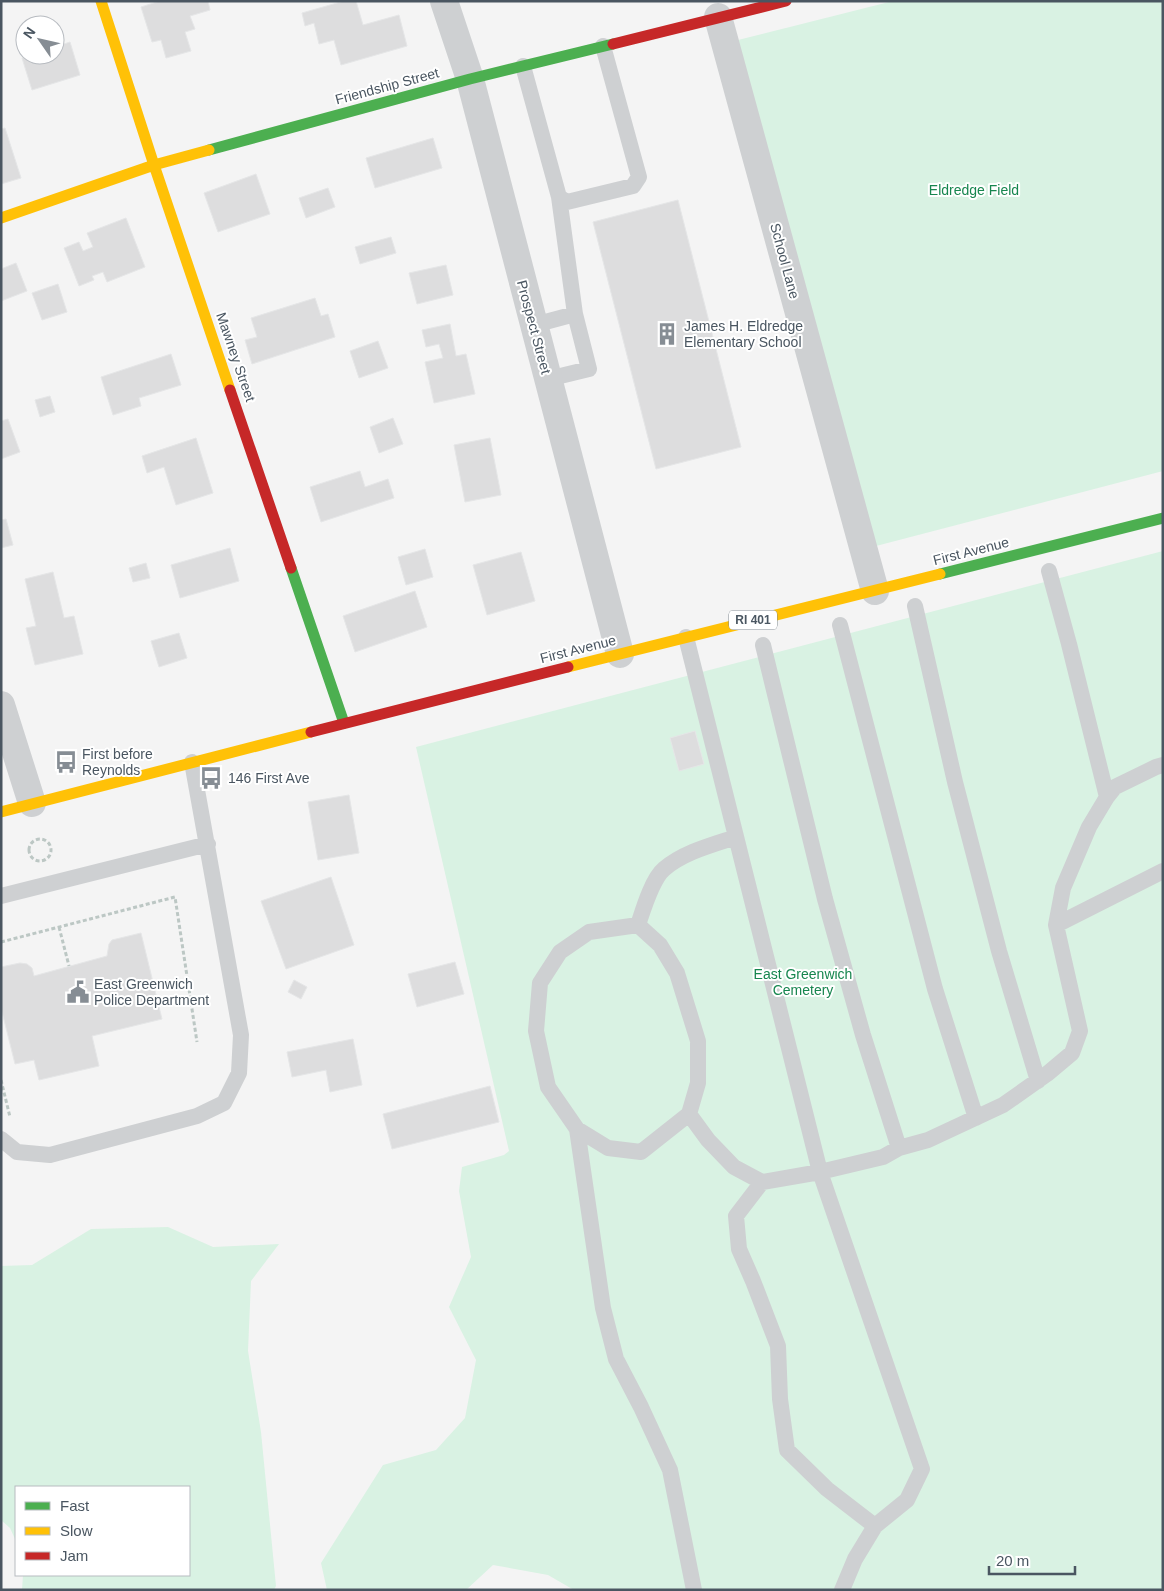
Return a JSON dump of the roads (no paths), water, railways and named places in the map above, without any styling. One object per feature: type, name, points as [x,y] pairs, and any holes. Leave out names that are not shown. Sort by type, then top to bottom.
[{"type":"street","name":"Mawney Street","points":[[101,1],[154,165],[344,722]]},
{"type":"street","name":"Prospect Street","points":[[444,1],[470,79],[620,654]]},
{"type":"street","name":"Friendship Street","points":[[1,218],[154,165],[470,79],[785,1]]},
{"type":"street","name":"School Lane","points":[[718,18],[875,591]]},
{"type":"street","name":"First Avenue","points":[[1,812],[344,722],[1163,518]]},
{"type":"street","points":[[1,705],[32,803]]},
{"type":"lane","points":[[559,197],[567,202],[633,186],[639,177],[603,46]]},
{"type":"lane","points":[[523,66],[559,197],[575,314],[589,369],[548,379]]},
{"type":"lane","points":[[534,325],[575,314]]},
{"type":"lane","points":[[1049,571],[1107,797]]},
{"type":"lane","points":[[915,606],[955,782],[999,951],[1038,1081]]},
{"type":"lane","points":[[840,624],[935,989],[976,1118]]},
{"type":"lane","points":[[686,637],[820,1172],[922,1469],[907,1500],[875,1526],[855,1559],[842,1590]]},
{"type":"lane","points":[[763,644],[825,899],[863,1035],[899,1148]]},
{"type":"lane","points":[[1,1139],[17,1152],[50,1155],[197,1116],[224,1103],[239,1073],[241,1035],[192,762]]},
{"type":"lane","points":[[689,1114],[708,1140],[734,1167],[762,1182],[820,1172],[883,1157],[899,1148],[928,1140],[1003,1105],[1038,1081],[1072,1053],[1080,1031],[1056,925],[1063,888],[1089,828],[1115,787],[1163,765]]},
{"type":"lane","points":[[638,925],[647,896],[663,869],[692,852],[736,836]]},
{"type":"lane","points":[[1,896],[208,844]]},
{"type":"lane","points":[[1056,925],[1163,871]]},
{"type":"lane","points":[[638,925],[660,945],[677,973],[698,1041],[698,1083],[689,1114],[642,1152],[608,1148],[577,1129],[548,1087],[536,1031],[540,983],[560,952],[589,932],[638,925]]},
{"type":"lane","points":[[577,1129],[602,1308],[616,1359],[670,1470],[694,1590]]},
{"type":"lane","points":[[762,1182],[736,1216],[739,1249],[778,1346],[780,1399],[787,1450],[827,1489],[875,1526]]},
{"type":"place","name":"James H. Eldredge Elementary School","points":[[667,334]]},
{"type":"place","name":"First before Reynolds","points":[[66,762]]},
{"type":"place","name":"146 First Ave","points":[[211,778]]},
{"type":"place","name":"East Greenwich Police Department","points":[[78,992]]},
{"type":"park label","name":"Eldredge Field","points":[[974,190]]},
{"type":"park label","name":"East Greenwich Cemetery","points":[[803,982]]}]
